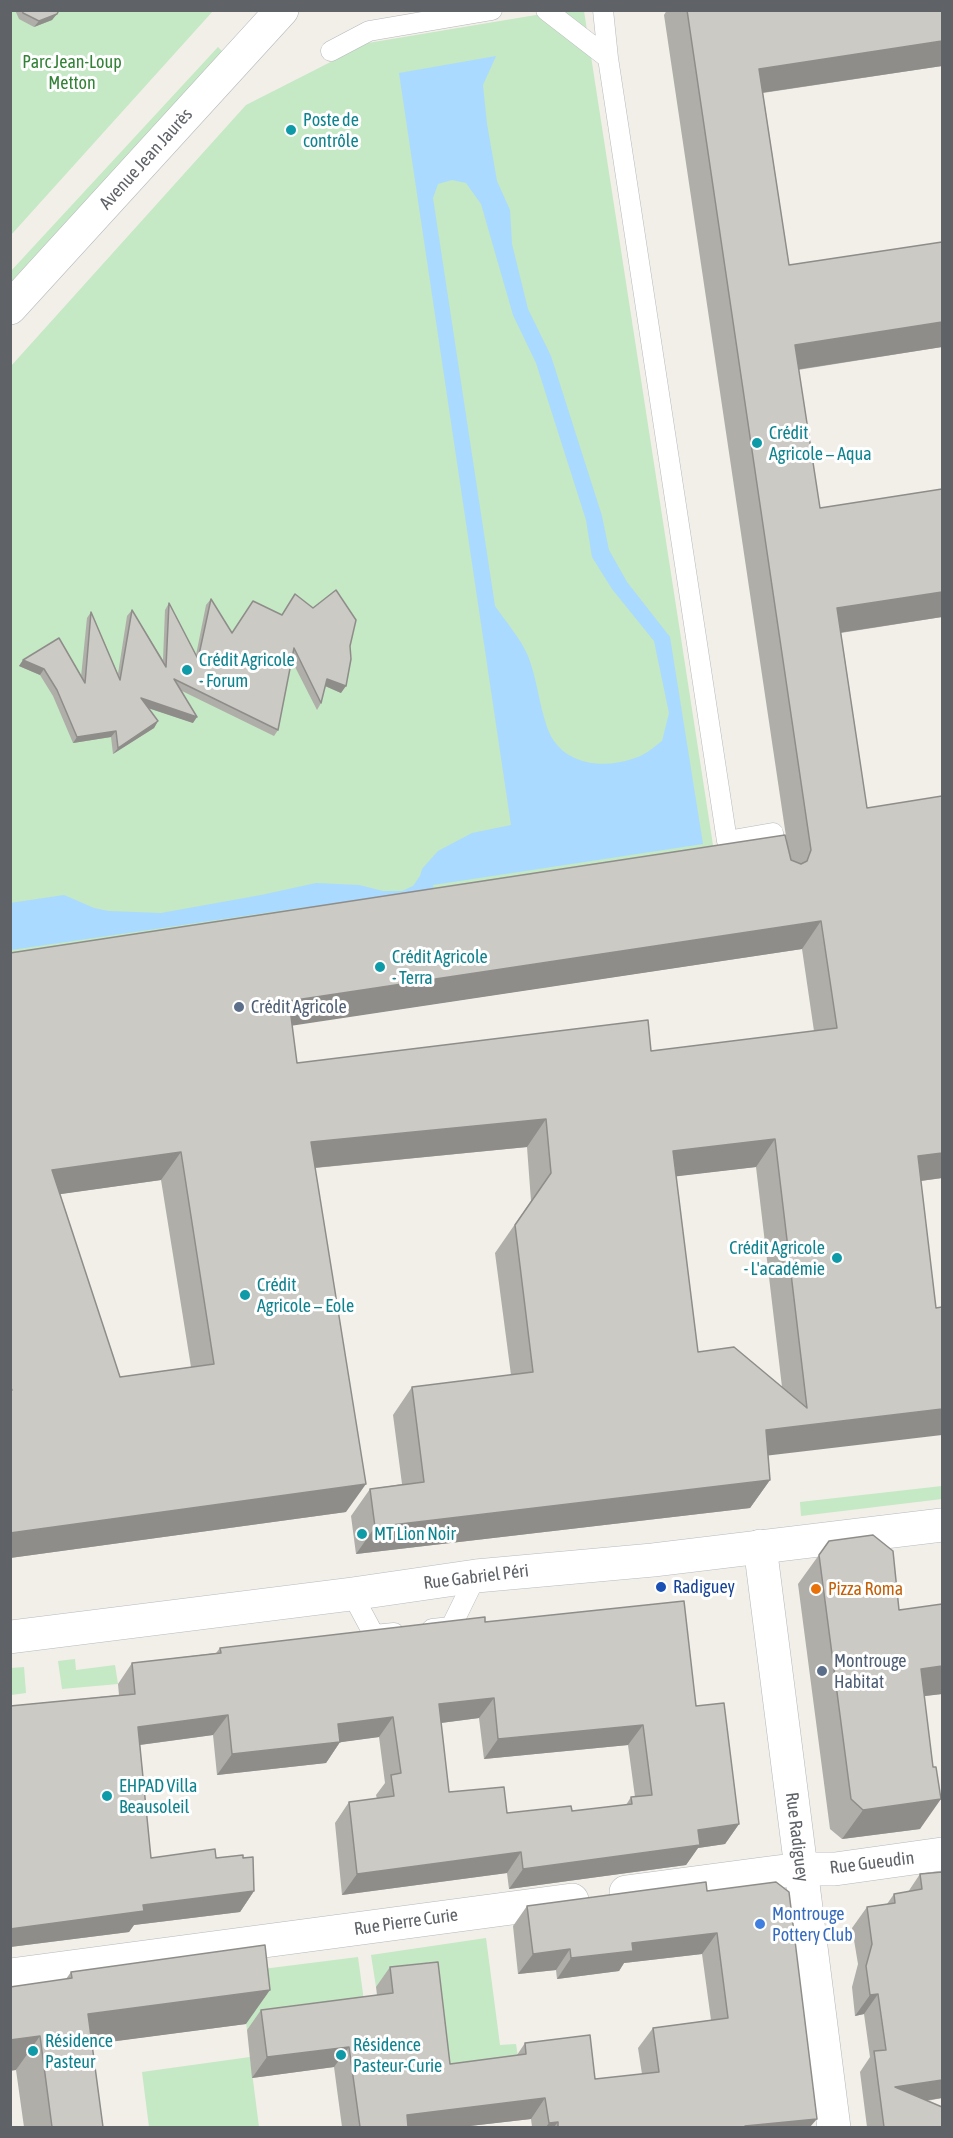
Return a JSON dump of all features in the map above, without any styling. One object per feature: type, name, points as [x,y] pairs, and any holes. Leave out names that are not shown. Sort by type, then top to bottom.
[{"type":"street","name":"Avenue Jean Jaurès","points":[[10,308],[282,10]]},
{"type":"street","name":"Rue Gabriel Péri","points":[[10,1637],[476,1576],[653,1560],[942,1525]]},
{"type":"street","name":"Rue Radiguey","points":[[760,1546],[834,2127]]},
{"type":"street","name":"Rue Gueudin","points":[[801,1869],[835,1869],[942,1854]]},
{"type":"street","name":"Rue Pierre Curie","points":[[10,1976],[801,1869]]},
{"type":"lane","points":[[331,51],[369,31],[492,10]]},
{"type":"lane","points":[[546,10],[608,58]]},
{"type":"lane","points":[[603,10],[608,58],[726,841],[773,833],[780,880]]},
{"type":"lane","points":[[352,1594],[374,1635],[451,1627],[476,1576]]},
{"type":"green space","name":"Parc Jean-Loup Metton","points":[[11,11],[213,11],[11,235]]},
{"type":"green space","points":[[560,11],[584,11],[717,871],[11,978],[11,366],[246,105],[368,43]]},
{"type":"green space","points":[[218,47],[223,52],[11,282],[10,272]]},
{"type":"green space","points":[[942,1486],[942,1499],[801,1516],[800,1502]]},
{"type":"green space","points":[[75,1659],[76,1670],[115,1665],[118,1684],[62,1689],[58,1661]]},
{"type":"green space","points":[[24,1667],[26,1693],[11,1695],[11,1668]]},
{"type":"green space","points":[[486,1938],[500,2045],[516,2044],[519,2063],[398,2090],[423,1982],[376,1987],[371,1955]]},
{"type":"green space","points":[[358,1957],[366,2016],[247,2030],[239,1972]]},
{"type":"green space","points":[[250,2057],[259,2127],[149,2127],[142,2072]]},
{"type":"water","points":[[496,56],[483,85],[487,124],[497,181],[510,210],[512,244],[528,309],[551,356],[602,516],[609,550],[627,582],[670,637],[703,844],[433,885],[436,905],[312,923],[306,907],[11,950],[10,903],[64,895],[94,908],[109,911],[161,913],[316,883],[359,885],[383,891],[402,891],[413,886],[422,869],[438,851],[472,833],[511,825],[399,73]],"holes":[[[452,180],[466,183],[481,204],[513,315],[536,363],[586,520],[592,557],[612,589],[654,641],[669,713],[662,741],[642,755],[622,762],[609,764],[583,761],[572,757],[553,740],[544,718],[528,656],[495,606],[433,198],[438,184]]]},
{"type":"building","points":[[22,10],[59,10],[57,14],[39,21],[23,13]]},
{"type":"building","points":[[687,10],[942,10],[942,41],[759,69],[789,265],[942,242],[942,322],[795,345],[820,508],[942,489],[942,592],[837,608],[867,808],[942,796],[942,1153],[918,1156],[936,1308],[942,1307],[942,1409],[766,1430],[770,1480],[375,1527],[370,1489],[424,1482],[412,1387],[533,1372],[515,1225],[551,1173],[546,1119],[311,1142],[366,1484],[10,1533],[10,1390],[12,1390],[10,1386],[10,953],[785,835],[791,860],[801,864],[807,861],[811,850]],"holes":[[[821,921],[837,1028],[651,1051],[648,1020],[297,1063],[289,1001]],[[775,1139],[807,1408],[734,1347],[698,1352],[673,1151]],[[181,1152],[214,1364],[120,1377],[52,1170]]]},
{"type":"building","name":"Crédit Agricole - Forum","points":[[336,590],[356,620],[350,646],[351,659],[346,686],[327,679],[321,703],[294,648],[278,730],[174,679],[197,717],[141,698],[158,721],[118,748],[116,731],[77,737],[57,690],[44,669],[23,660],[59,638],[85,683],[91,612],[120,680],[132,610],[166,667],[169,603],[198,659],[211,599],[232,633],[253,601],[282,615],[295,594],[313,608]]},
{"type":"building","points":[[873,1535],[893,1551],[899,1610],[942,1604],[942,1666],[921,1669],[933,1767],[936,1767],[941,1799],[863,1810],[851,1799],[819,1555],[829,1541]]},
{"type":"building","points":[[684,1601],[696,1706],[724,1703],[739,1824],[698,1830],[700,1845],[523,1869],[521,1852],[357,1874],[349,1802],[394,1796],[391,1775],[401,1773],[393,1717],[338,1724],[340,1742],[232,1754],[228,1715],[138,1727],[151,1858],[215,1849],[216,1858],[243,1855],[243,1858],[253,1857],[254,1891],[143,1905],[144,1911],[10,1929],[10,1706],[135,1694],[132,1663],[221,1653],[220,1648],[485,1617],[485,1622]],"holes":[[[494,1698],[498,1739],[643,1725],[652,1795],[631,1797],[632,1804],[572,1811],[571,1806],[507,1813],[504,1787],[449,1792],[439,1704]]]},
{"type":"building","points":[[942,1872],[942,2080],[895,2087],[942,2107],[942,2127],[884,2127],[874,2051],[886,2050],[878,1994],[870,1995],[866,1966],[872,1944],[867,1907],[895,1903],[894,1894],[922,1889],[920,1874]]},
{"type":"building","points":[[706,1882],[707,1891],[776,1882],[789,1892],[817,2119],[745,2127],[558,2127],[558,2122],[549,2123],[545,2098],[407,2115],[408,2127],[360,2127],[349,2047],[267,2057],[261,2010],[393,1993],[390,1967],[438,1962],[450,2064],[526,2054],[525,2043],[590,2035],[595,2079],[659,2072],[653,2028],[728,2018],[717,1933],[632,1943],[633,1951],[571,1958],[570,1949],[533,1954],[527,1906]]},
{"type":"building","points":[[265,1945],[270,1990],[88,2014],[103,2127],[52,2127],[40,2036],[10,2040],[10,1987],[72,1978],[71,1972]]},
{"type":"place","name":"Poste de contrôle","points":[[291,130]]},
{"type":"place","name":"Crédit Agricole − Aqua","points":[[757,443]]},
{"type":"place","name":"Crédit Agricole - Forum","points":[[187,670]]},
{"type":"place","name":"Crédit Agricole - Terra","points":[[380,967]]},
{"type":"place","name":"Crédit Agricole","points":[[239,1007]]},
{"type":"place","name":"Crédit Agricole - L'académie","points":[[837,1258]]},
{"type":"place","name":"Crédit Agricole − Eole","points":[[245,1295]]},
{"type":"place","name":"MT Lion Noir","points":[[362,1534]]},
{"type":"place","name":"Radiguey","points":[[661,1587]]},
{"type":"place","name":"Pizza Roma","points":[[816,1589]]},
{"type":"place","name":"Montrouge Habitat","points":[[822,1671]]},
{"type":"place","name":"EHPAD Villa Beausoleil","points":[[107,1796]]},
{"type":"place","name":"Montrouge Pottery Club","points":[[760,1924]]},
{"type":"place","name":"Résidence Pasteur","points":[[33,2051]]},
{"type":"place","name":"Résidence Pasteur-Curie","points":[[341,2055]]}]
